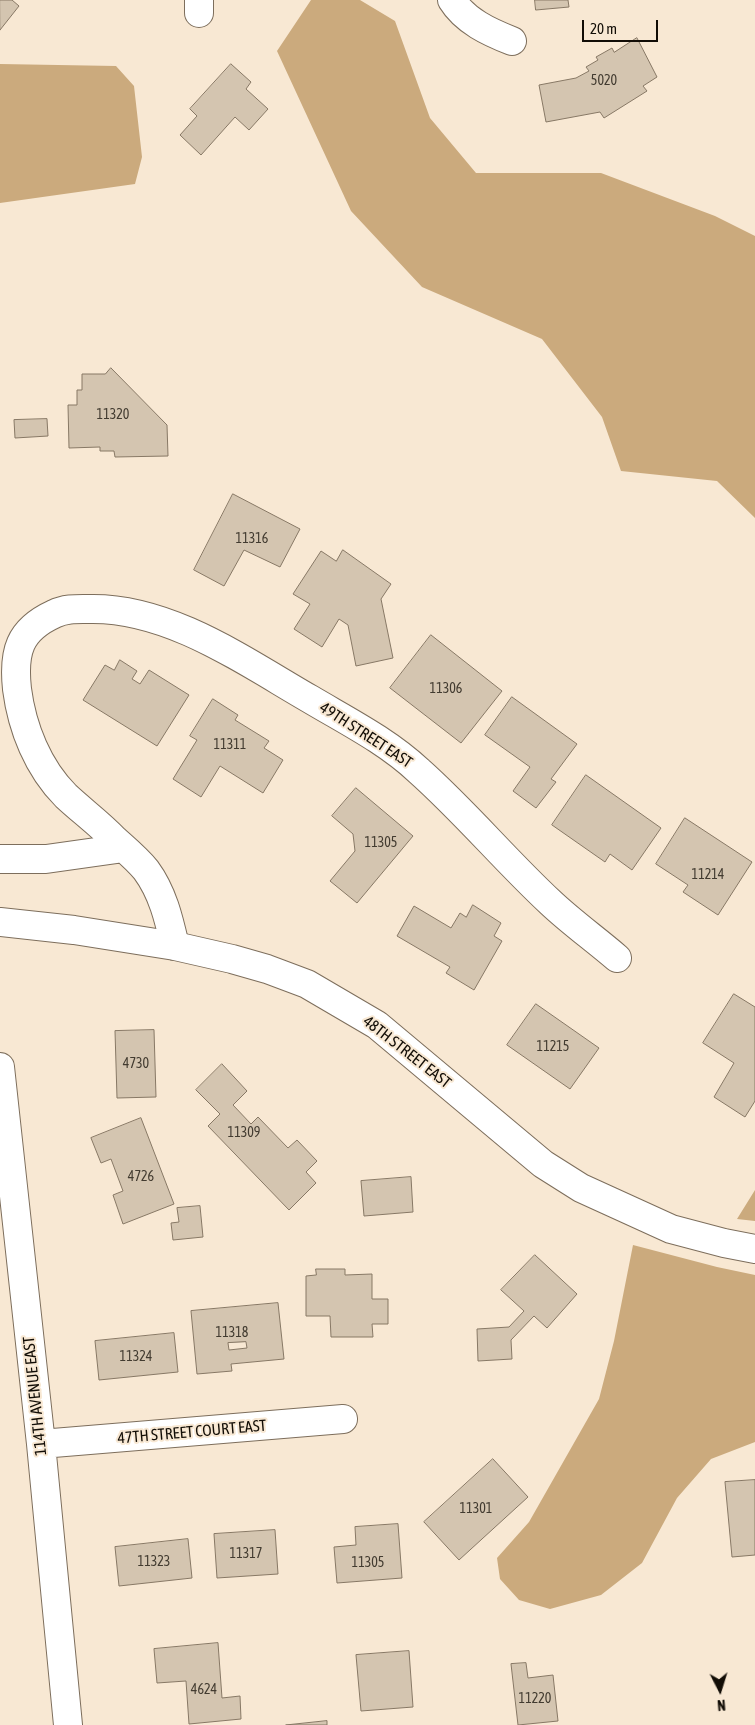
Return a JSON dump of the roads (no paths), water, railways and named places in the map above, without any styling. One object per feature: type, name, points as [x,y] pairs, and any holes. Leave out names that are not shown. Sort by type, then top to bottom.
[{"type":"street","points":[[452,0],[457,9],[485,29],[512,41]]},
{"type":"street","name":"49TH STREET EAST","points":[[175,946],[167,912],[156,886],[145,869],[65,795],[47,773],[27,734],[17,688],[17,648],[28,630],[41,620],[61,611],[77,608],[106,608],[134,612],[171,625],[217,645],[373,736],[418,769],[552,903],[617,958]]},
{"type":"street","points":[[0,859],[46,859],[124,848]]},
{"type":"street","name":"48TH STREET EAST","points":[[0,922],[74,930],[175,946],[267,969],[307,984],[376,1025],[543,1164],[581,1188],[671,1228],[724,1243],[755,1248]]},
{"type":"street","name":"114TH AVENUE EAST","points":[[0,1067],[41,1444],[68,1725]]},
{"type":"street","name":"47TH STREET COURT EAST","points":[[41,1444],[343,1419]]}]
